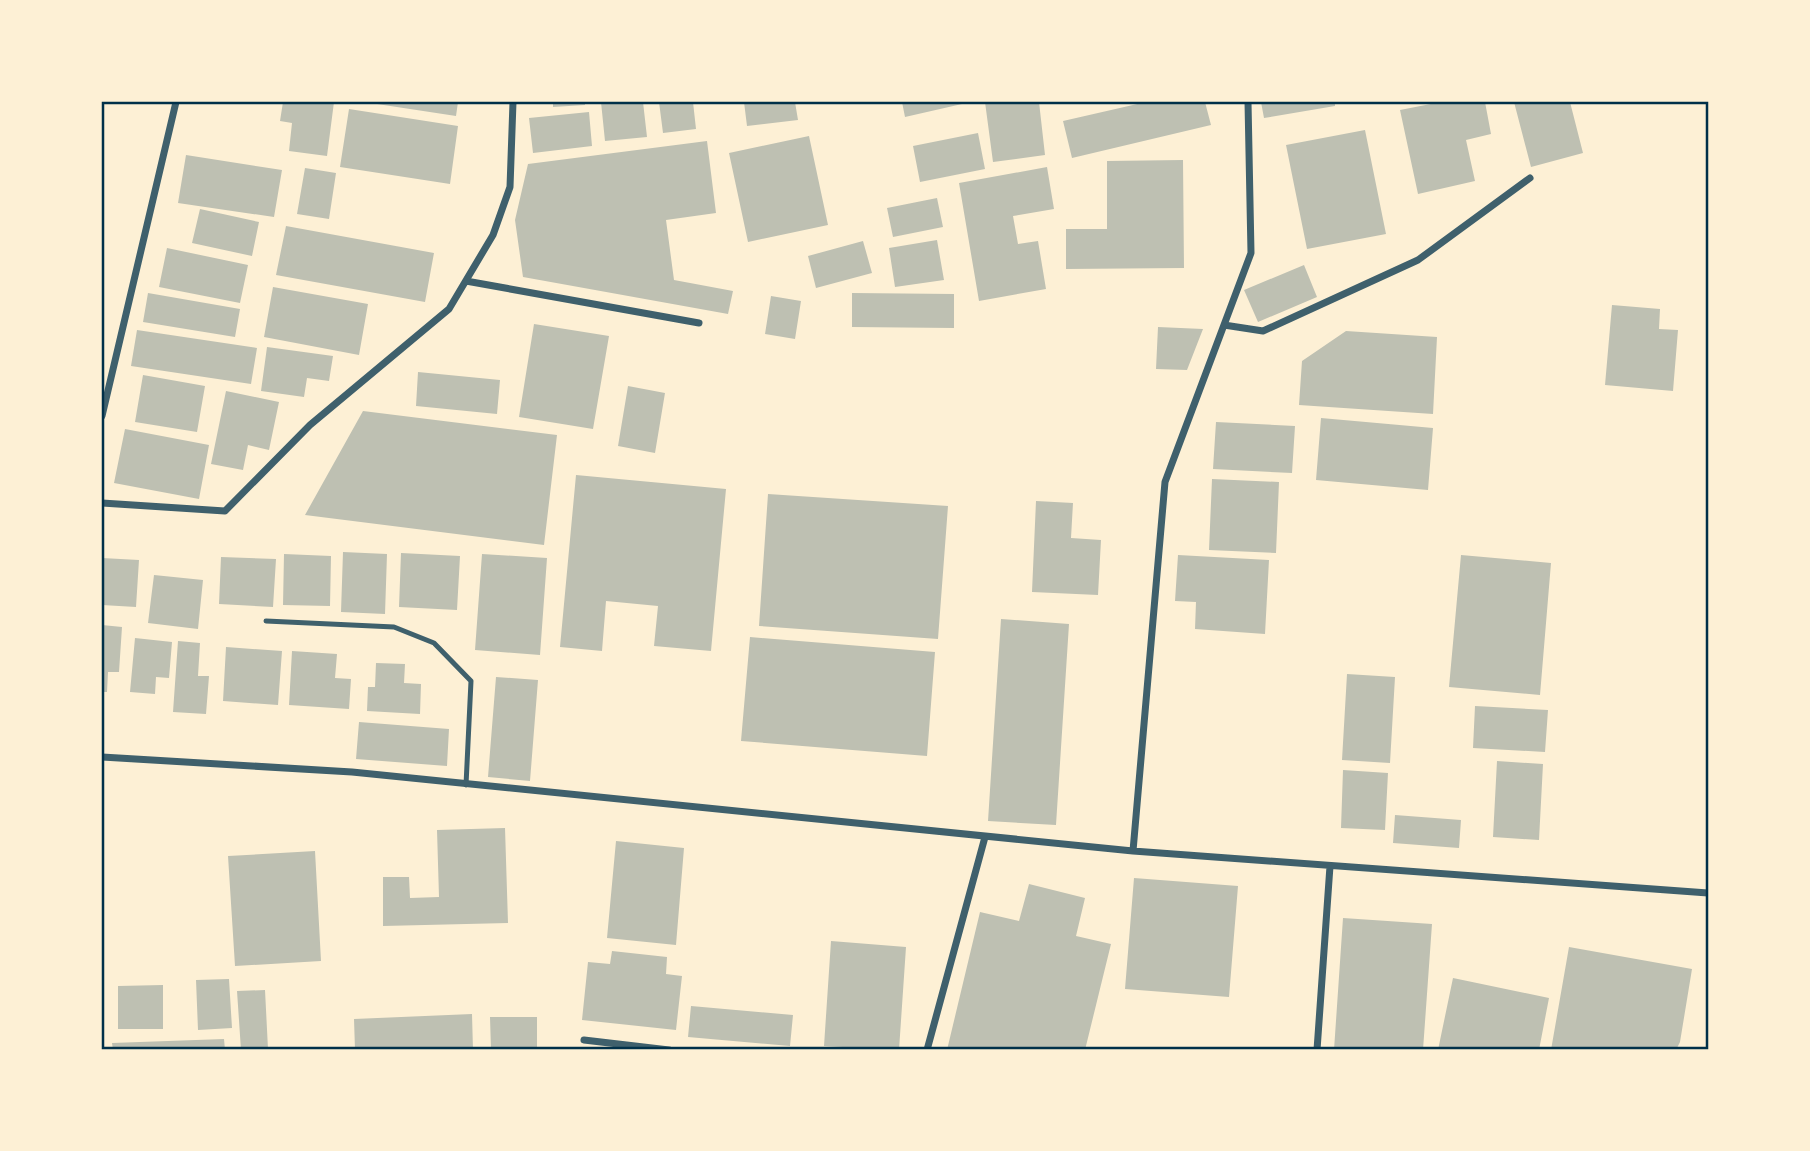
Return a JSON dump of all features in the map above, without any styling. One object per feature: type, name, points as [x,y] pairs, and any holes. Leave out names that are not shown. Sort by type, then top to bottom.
[{"type":"street","points":[[102,416],[176,102]]},
{"type":"street","points":[[102,503],[225,511],[310,425],[449,309],[493,235],[510,187],[513,102]]},
{"type":"street","points":[[1133,851],[1165,482],[1251,253],[1248,102]]},
{"type":"street","points":[[1224,325],[1263,331],[1418,260],[1530,178]]},
{"type":"street","points":[[466,281],[699,323]]},
{"type":"street","points":[[102,757],[352,772],[1133,851],[1709,893]]},
{"type":"street","points":[[927,1049],[985,837]]},
{"type":"street","points":[[1317,1049],[1330,866]]},
{"type":"street","points":[[584,1040],[668,1049]]},
{"type":"lane","points":[[266,621],[394,626],[434,643],[471,681],[466,785]]},
{"type":"building","points":[[283,102],[334,102],[327,156],[289,151],[292,123],[280,121]]},
{"type":"building","points":[[364,102],[458,102],[456,116]]},
{"type":"building","points":[[553,102],[585,102],[585,105],[553,107]]},
{"type":"building","points":[[601,102],[643,102],[647,137],[605,141]]},
{"type":"building","points":[[659,102],[693,102],[696,129],[663,133]]},
{"type":"building","points":[[744,102],[795,102],[798,120],[747,126]]},
{"type":"building","points":[[902,102],[962,102],[962,104],[905,117]]},
{"type":"building","points":[[985,102],[1039,102],[1045,155],[993,162]]},
{"type":"building","points":[[1146,102],[1205,102],[1211,125],[1072,158],[1063,121]]},
{"type":"building","points":[[1261,102],[1335,102],[1335,106],[1264,118]]},
{"type":"building","points":[[1441,102],[1485,102],[1491,134],[1466,140],[1475,181],[1418,194],[1400,110]]},
{"type":"building","points":[[1514,102],[1570,102],[1583,153],[1531,167]]},
{"type":"building","points":[[349,109],[458,126],[450,184],[340,167]]},
{"type":"building","points":[[589,112],[592,146],[533,153],[529,118]]},
{"type":"building","points":[[1365,130],[1386,234],[1307,249],[1286,145]]},
{"type":"building","points":[[978,133],[985,169],[920,182],[913,146]]},
{"type":"building","points":[[809,136],[828,225],[748,242],[729,153]]},
{"type":"building","points":[[707,141],[716,213],[666,220],[674,280],[733,291],[728,314],[523,277],[515,220],[528,164]]},
{"type":"building","points":[[186,155],[282,170],[274,217],[178,203]]},
{"type":"building","points":[[1183,160],[1184,268],[1066,269],[1066,229],[1107,229],[1107,161]]},
{"type":"building","points":[[1047,167],[1054,209],[1013,216],[1018,244],[1038,241],[1046,289],[979,301],[959,183]]},
{"type":"building","points":[[305,168],[336,173],[329,219],[297,214]]},
{"type":"building","points":[[937,198],[943,227],[893,237],[887,208]]},
{"type":"building","points":[[200,209],[259,222],[252,256],[192,243]]},
{"type":"building","points":[[286,226],[434,253],[425,302],[276,275]]},
{"type":"building","points":[[937,240],[944,280],[895,287],[889,248]]},
{"type":"building","points":[[863,241],[872,273],[816,288],[808,256]]},
{"type":"building","points":[[167,248],[248,265],[240,303],[159,287]]},
{"type":"building","points":[[1304,265],[1317,297],[1258,322],[1244,290]]},
{"type":"building","points":[[273,287],[368,304],[359,355],[264,337]]},
{"type":"building","points":[[148,293],[240,309],[235,337],[143,322]]},
{"type":"building","points":[[852,293],[954,294],[954,328],[852,327]]},
{"type":"building","points":[[771,296],[801,301],[795,339],[765,334]]},
{"type":"building","points":[[1612,305],[1660,309],[1659,329],[1678,330],[1673,391],[1605,385]]},
{"type":"building","points":[[534,324],[609,336],[593,429],[519,417]]},
{"type":"building","points":[[1158,327],[1203,329],[1187,370],[1156,369]]},
{"type":"building","points":[[137,330],[257,348],[251,384],[131,366]]},
{"type":"building","points":[[1346,331],[1437,337],[1433,414],[1299,405],[1302,361]]},
{"type":"building","points":[[267,347],[333,356],[329,381],[307,378],[304,397],[261,391]]},
{"type":"building","points":[[418,372],[500,380],[497,414],[416,406]]},
{"type":"building","points":[[143,375],[205,386],[197,432],[135,422]]},
{"type":"building","points":[[628,386],[665,393],[655,453],[618,446]]},
{"type":"building","points":[[226,391],[279,402],[269,450],[248,445],[243,470],[211,464]]},
{"type":"building","points":[[363,411],[557,435],[544,545],[305,515]]},
{"type":"building","points":[[1321,418],[1433,428],[1428,490],[1316,480]]},
{"type":"building","points":[[1216,422],[1295,426],[1292,473],[1213,469]]},
{"type":"building","points":[[125,429],[209,445],[199,499],[114,483]]},
{"type":"building","points":[[576,475],[726,489],[711,651],[654,646],[658,606],[606,601],[602,651],[560,647]]},
{"type":"building","points":[[1212,479],[1279,482],[1276,553],[1209,550]]},
{"type":"building","points":[[768,494],[948,506],[938,639],[759,626]]},
{"type":"building","points":[[1036,501],[1073,503],[1071,538],[1101,540],[1098,595],[1032,592]]},
{"type":"building","points":[[343,552],[387,554],[385,614],[341,612]]},
{"type":"building","points":[[401,553],[460,556],[457,610],[399,607]]},
{"type":"building","points":[[284,554],[331,556],[330,606],[283,605]]},
{"type":"building","points":[[482,554],[547,558],[540,655],[475,650]]},
{"type":"building","points":[[1178,555],[1269,560],[1265,634],[1195,629],[1196,602],[1175,601]]},
{"type":"building","points":[[1461,555],[1551,563],[1540,695],[1449,687]]},
{"type":"building","points":[[221,557],[276,559],[273,607],[219,604]]},
{"type":"building","points":[[102,558],[139,560],[136,607],[102,605]]},
{"type":"building","points":[[154,575],[203,580],[198,629],[148,623]]},
{"type":"building","points":[[1001,619],[1069,624],[1056,825],[988,821]]},
{"type":"building","points":[[102,625],[122,627],[119,672],[108,672],[107,692],[102,692]]},
{"type":"building","points":[[750,637],[935,652],[927,756],[741,741]]},
{"type":"building","points":[[135,638],[172,642],[169,678],[156,677],[155,694],[130,692]]},
{"type":"building","points":[[178,641],[200,643],[198,676],[209,676],[206,714],[173,712]]},
{"type":"building","points":[[226,647],[282,651],[278,705],[223,701]]},
{"type":"building","points":[[292,651],[337,654],[335,678],[351,679],[349,709],[289,705]]},
{"type":"building","points":[[376,663],[405,664],[404,683],[421,684],[420,714],[367,711],[368,687],[375,687]]},
{"type":"building","points":[[1347,674],[1395,677],[1390,763],[1342,760]]},
{"type":"building","points":[[496,677],[538,680],[530,781],[488,777]]},
{"type":"building","points":[[1475,706],[1548,710],[1545,752],[1473,748]]},
{"type":"building","points":[[359,722],[449,729],[447,766],[356,759]]},
{"type":"building","points":[[1497,761],[1543,764],[1539,840],[1493,837]]},
{"type":"building","points":[[1343,770],[1388,773],[1385,830],[1341,828]]},
{"type":"building","points":[[1395,815],[1461,820],[1459,848],[1393,843]]},
{"type":"building","points":[[505,828],[508,923],[383,926],[383,877],[409,877],[410,898],[439,897],[437,830]]},
{"type":"building","points":[[616,841],[684,848],[676,945],[607,938]]},
{"type":"building","points":[[315,851],[321,961],[235,966],[228,856]]},
{"type":"building","points":[[1134,878],[1238,886],[1229,997],[1125,989]]},
{"type":"building","points":[[1029,884],[1085,898],[1076,936],[1111,944],[1085,1050],[947,1050],[980,912],[1019,921]]},
{"type":"building","points":[[1343,918],[1432,924],[1423,1050],[1334,1050]]},
{"type":"building","points":[[831,941],[906,947],[899,1050],[824,1046]]},
{"type":"building","points":[[1569,947],[1692,969],[1680,1042],[1676,1050],[1551,1050]]},
{"type":"building","points":[[612,951],[667,957],[666,974],[682,976],[676,1030],[582,1020],[588,962],[610,964]]},
{"type":"building","points":[[1453,978],[1549,998],[1539,1050],[1438,1050]]},
{"type":"building","points":[[229,979],[232,1028],[198,1030],[196,980]]},
{"type":"building","points":[[163,985],[163,1029],[118,1029],[118,986]]},
{"type":"building","points":[[265,990],[268,1049],[241,1050],[237,991]]},
{"type":"building","points":[[691,1006],[793,1015],[790,1046],[688,1037]]},
{"type":"building","points":[[472,1014],[473,1050],[355,1050],[354,1019]]},
{"type":"building","points":[[490,1017],[537,1017],[537,1050],[491,1050]]},
{"type":"building","points":[[224,1039],[225,1050],[113,1050],[112,1043]]}]
